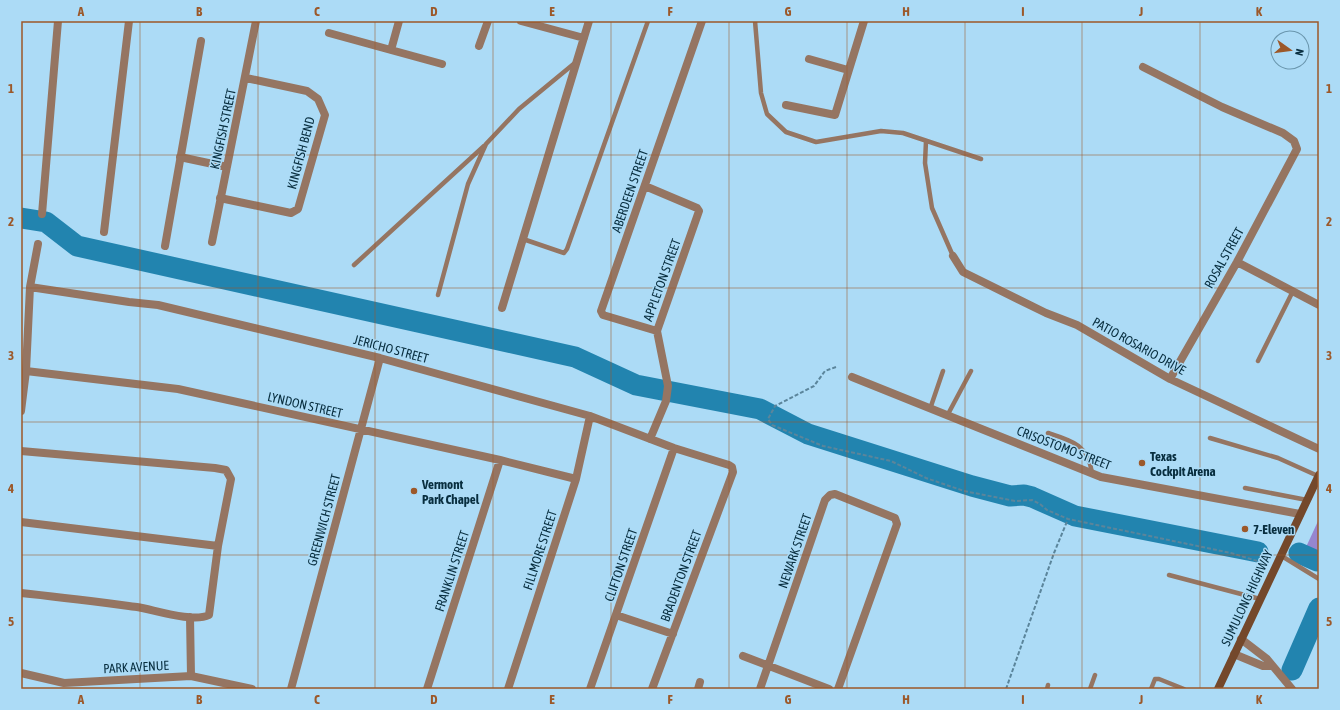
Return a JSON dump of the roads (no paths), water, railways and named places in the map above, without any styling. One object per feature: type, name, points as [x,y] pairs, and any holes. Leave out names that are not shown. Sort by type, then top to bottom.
[{"type":"main road","name":"SUMULONG HIGHWAY","points":[[1218,689],[1319,475]]},
{"type":"street","points":[[42,214],[58,21]]},
{"type":"street","points":[[104,232],[129,21]]},
{"type":"street","name":"KINGFISH STREET","points":[[212,242],[246,78],[256,21]]},
{"type":"street","points":[[391,50],[399,21]]},
{"type":"street","points":[[479,46],[488,21]]},
{"type":"street","points":[[521,21],[584,38]]},
{"type":"street","points":[[502,308],[590,21]]},
{"type":"street","name":"ABERDEEN STREET","points":[[657,331],[603,315],[601,311],[702,21]]},
{"type":"street","points":[[786,105],[835,114],[862,21]]},
{"type":"street","points":[[329,33],[442,64]]},
{"type":"street","points":[[165,246],[201,41]]},
{"type":"street","points":[[809,59],[848,70]]},
{"type":"street","name":"ROSAL STREET","points":[[1143,67],[1222,107],[1283,134],[1294,141],[1297,149],[1237,262],[1170,379]]},
{"type":"street","name":"KINGFISH BEND","points":[[220,198],[290,213],[295,212],[298,209],[325,116],[318,99],[307,91],[246,78]]},
{"type":"street","points":[[180,157],[227,167]]},
{"type":"street","name":"APPLETON STREET","points":[[645,186],[697,208],[699,211],[657,331],[668,386],[666,401],[650,439]]},
{"type":"street","points":[[21,412],[26,370],[30,287],[38,244]]},
{"type":"street","name":"PATIO ROSARIO DRIVE","points":[[953,256],[964,272],[1046,313],[1077,325],[1170,379],[1319,450]]},
{"type":"street","points":[[1237,262],[1319,305]]},
{"type":"street","name":"JERICHO STREET","points":[[30,287],[158,305],[380,358],[590,416],[674,448],[729,465],[732,467],[732,472]]},
{"type":"street","name":"GREENWICH STREET","points":[[291,689],[380,358]]},
{"type":"street","name":"LYNDON STREET","points":[[26,370],[178,389],[500,460],[576,479]]},
{"type":"street","name":"CRISOSTOMO STREET","points":[[852,377],[1101,477],[1300,514]]},
{"type":"street","name":"FILLMORE STREET","points":[[508,689],[576,479],[590,416]]},
{"type":"street","name":"CLIFTON STREET","points":[[590,689],[674,448]]},
{"type":"street","points":[[21,451],[215,468],[226,470],[232,479],[218,546],[209,615],[204,618],[21,593]]},
{"type":"street","name":"FRANKLIN STREET","points":[[427,689],[500,460]]},
{"type":"street","name":"BRADENTON STREET","points":[[652,689],[732,472]]},
{"type":"street","name":"NEWARK STREET","points":[[760,689],[825,500],[830,495],[835,494],[895,518],[897,524],[838,689]]},
{"type":"street","points":[[21,522],[218,546]]},
{"type":"street","points":[[616,615],[673,634]]},
{"type":"street","points":[[190,617],[191,676]]},
{"type":"street","points":[[1241,639],[1267,659],[1292,689]]},
{"type":"street","points":[[1234,654],[1263,666],[1272,666]]},
{"type":"street","points":[[743,656],[829,689]]},
{"type":"street","name":"PARK AVENUE","points":[[21,673],[64,686],[191,676],[252,689]]},
{"type":"lane","points":[[523,239],[564,253],[568,249],[648,21]]},
{"type":"lane","points":[[755,21],[761,93],[767,114],[786,132],[816,142],[881,131],[903,133],[981,159]]},
{"type":"lane","points":[[354,265],[486,144],[519,109],[577,60]]},
{"type":"lane","points":[[926,141],[925,163],[932,208],[953,256]]},
{"type":"lane","points":[[438,295],[468,184],[486,144]]},
{"type":"lane","points":[[1258,361],[1293,291]]},
{"type":"lane","points":[[930,409],[943,371]]},
{"type":"lane","points":[[947,416],[971,371]]},
{"type":"lane","points":[[1048,433],[1074,442],[1084,450],[1091,461],[1092,473]]},
{"type":"lane","points":[[1210,438],[1278,458],[1319,475]]},
{"type":"lane","points":[[1245,488],[1307,500]]},
{"type":"lane","points":[[1280,555],[1319,578]]},
{"type":"lane","points":[[1169,575],[1260,599]]},
{"type":"lane","points":[[1090,689],[1095,675]]},
{"type":"lane","points":[[1151,689],[1155,679],[1159,679],[1184,689]]},
{"type":"waterway","points":[[21,218],[46,222],[77,246],[575,357],[636,385],[760,409],[808,434],[972,486],[1010,496],[1024,495],[1032,497],[1075,516],[1258,552]]},
{"type":"waterway","points":[[1299,553],[1317,561]]},
{"type":"waterway","points":[[1292,670],[1319,608]]},
{"type":"place","name":"Texas Cockpit Arena","points":[[1142,463]]},
{"type":"place","name":"Vermont Park Chapel","points":[[414,491]]},
{"type":"place","name":"7-Eleven","points":[[1245,529]]}]
